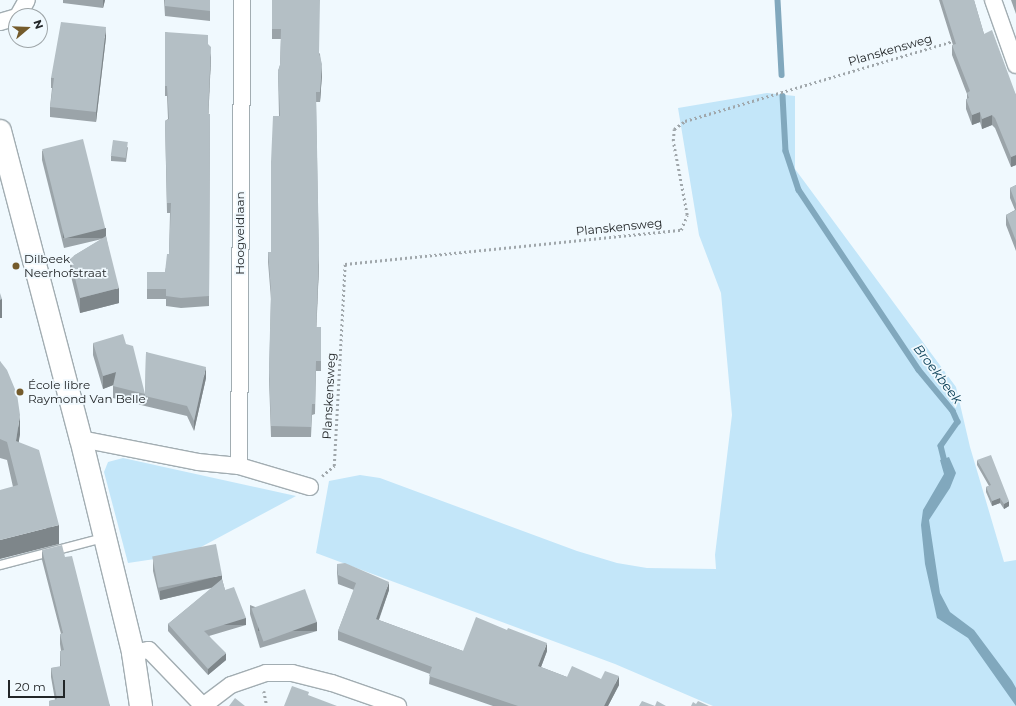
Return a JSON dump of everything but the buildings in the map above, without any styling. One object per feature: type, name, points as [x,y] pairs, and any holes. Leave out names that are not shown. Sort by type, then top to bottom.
[{"type":"main road","points":[[0,131],[81,439],[110,564],[133,653],[142,700]]},
{"type":"street","name":"Hoogveldlaan","points":[[239,466],[242,0]]},
{"type":"street","points":[[993,0],[1016,65]]},
{"type":"street","points":[[81,439],[198,462],[239,466],[310,486]]},
{"type":"street","points":[[133,653],[148,650],[203,706],[231,686],[266,673],[292,673],[332,683],[398,706]]},
{"type":"lane","points":[[0,565],[104,538]]},
{"type":"path","name":"Planskensweg","points":[[310,486],[334,466],[345,264],[681,230],[687,215],[673,141],[674,129],[685,121],[964,38]]},
{"type":"shaded area","points":[[767,93],[795,96],[795,169],[956,387],[970,447],[1004,562],[1016,560],[1016,706],[713,706],[615,664],[316,553],[329,481],[360,475],[380,478],[577,551],[617,563],[647,568],[716,569],[715,555],[732,415],[721,293],[699,235],[678,108]]},
{"type":"shaded area","points":[[949,457],[956,473],[950,488],[929,520],[940,593],[950,612],[974,630],[1012,681],[1016,688],[1016,706],[968,638],[937,618],[925,564],[921,525],[923,510],[944,474],[940,460]]},
{"type":"shaded area","points":[[123,458],[296,496],[188,554],[128,563],[104,472],[108,462]]},
{"type":"waterway","name":"Broekbeek","points":[[778,0],[782,75]]},
{"type":"waterway","name":"Broekbeek","points":[[783,96],[786,151],[799,190],[919,370],[953,411],[958,422],[941,446],[946,466]]},
{"type":"place","name":"Dilbeek Neerhofstraat","points":[[16,266]]},
{"type":"place","name":"École libre Raymond Van Belle","points":[[20,392]]}]
